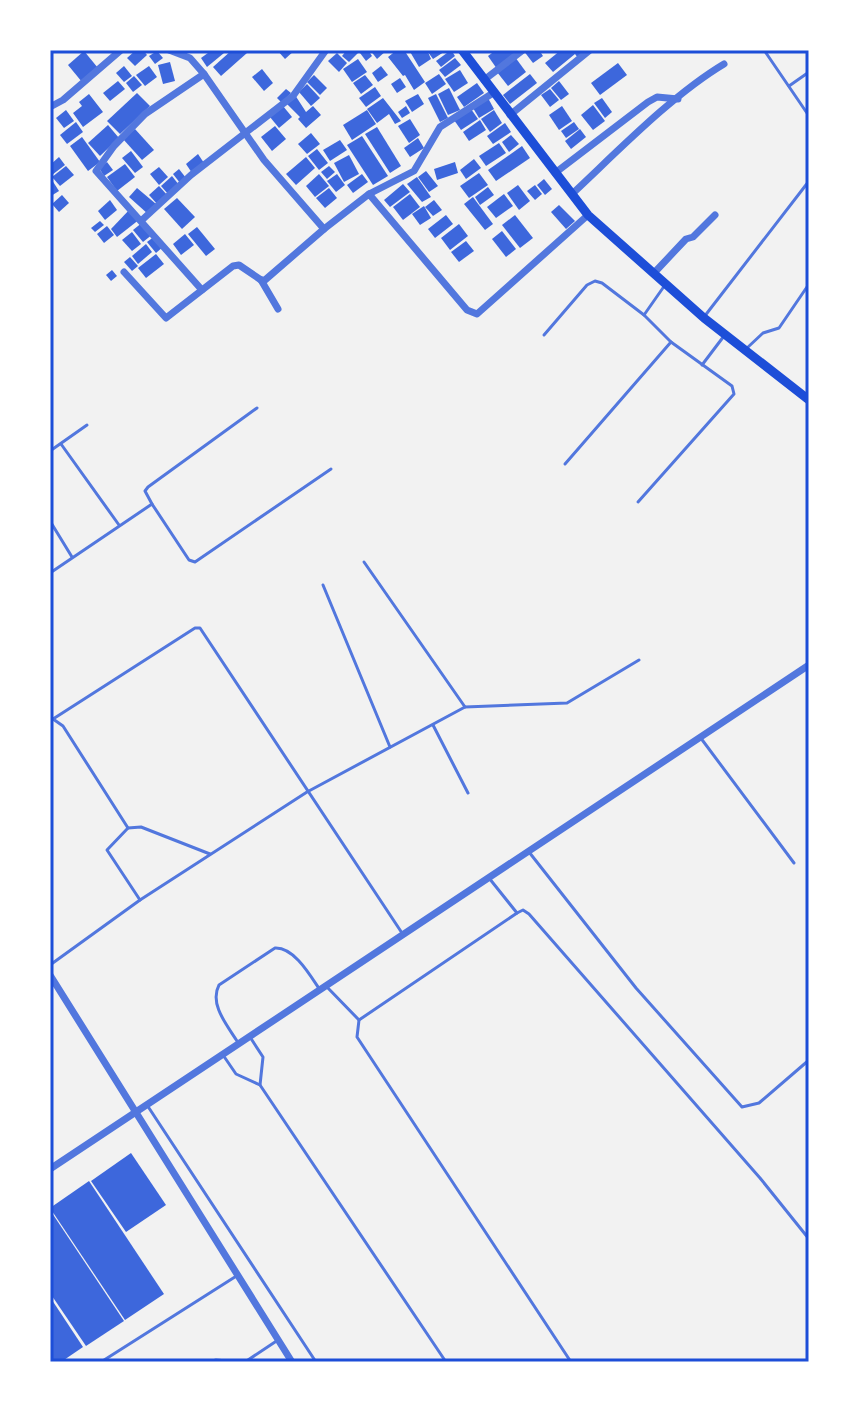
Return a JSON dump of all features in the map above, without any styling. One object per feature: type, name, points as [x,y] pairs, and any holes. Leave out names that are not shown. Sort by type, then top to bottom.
[{"type":"main road","points":[[462,50],[588,215],[704,318],[809,400]]},
{"type":"street","points":[[50,107],[63,100],[121,50]]},
{"type":"street","points":[[169,50],[190,58],[204,74],[264,160],[324,229]]},
{"type":"street","points":[[142,220],[191,175],[293,96],[326,50]]},
{"type":"street","points":[[484,80],[523,50]]},
{"type":"street","points":[[510,115],[590,50]]},
{"type":"street","points":[[572,194],[706,75],[724,64]]},
{"type":"street","points":[[202,290],[98,174],[97,168],[145,114],[204,74]]},
{"type":"street","points":[[261,280],[267,279],[369,194],[414,171],[440,127],[493,93]]},
{"type":"street","points":[[555,173],[648,102],[657,97],[678,99]]},
{"type":"street","points":[[369,194],[467,310],[477,314],[588,215]]},
{"type":"street","points":[[654,273],[686,239],[693,237],[715,215]]},
{"type":"street","points":[[124,272],[165,318],[236,265],[261,280],[278,309]]},
{"type":"street","points":[[50,1169],[809,665]]},
{"type":"street","points":[[50,975],[292,1362]]},
{"type":"lane","points":[[764,50],[809,116]]},
{"type":"lane","points":[[789,86],[809,72]]},
{"type":"lane","points":[[704,318],[809,181]]},
{"type":"lane","points":[[544,335],[587,285],[595,281],[644,315],[671,342],[732,386],[734,394],[638,502]]},
{"type":"lane","points":[[644,315],[667,283]]},
{"type":"lane","points":[[744,351],[763,333],[779,328],[809,284]]},
{"type":"lane","points":[[702,365],[725,335]]},
{"type":"lane","points":[[565,464],[671,342]]},
{"type":"lane","points":[[257,408],[145,491],[189,560],[195,562],[331,469]]},
{"type":"lane","points":[[50,451],[87,425]]},
{"type":"lane","points":[[61,444],[119,525]]},
{"type":"lane","points":[[50,573],[152,504]]},
{"type":"lane","points":[[50,521],[72,557]]},
{"type":"lane","points":[[364,562],[465,707]]},
{"type":"lane","points":[[323,585],[390,747]]},
{"type":"lane","points":[[128,828],[63,726],[52,720],[195,628],[200,628],[404,936]]},
{"type":"lane","points":[[50,965],[140,900],[307,792],[465,707],[567,703],[639,660]]},
{"type":"lane","points":[[433,725],[468,793]]},
{"type":"lane","points":[[700,737],[794,863]]},
{"type":"lane","points":[[140,900],[107,850],[128,828],[141,827],[211,854]]},
{"type":"lane","points":[[529,852],[636,988],[742,1107],[759,1103],[809,1060]]},
{"type":"lane","points":[[489,878],[517,913]]},
{"type":"lane","points":[[571,1362],[357,1037],[359,1020],[517,913],[523,910],[529,914],[809,1239]]},
{"type":"lane","points":[[239,1045],[214,999],[219,985],[280,947],[294,956],[323,988],[359,1020]]},
{"type":"lane","points":[[250,1037],[263,1057],[260,1085]]},
{"type":"lane","points":[[223,1055],[236,1074],[260,1085],[446,1362]]},
{"type":"lane","points":[[147,1105],[316,1362]]},
{"type":"lane","points":[[101,1362],[238,1275]]},
{"type":"lane","points":[[245,1362],[278,1340]]},
{"type":"lane","points":[[209,1362],[239,1362]]},
{"type":"building","points":[[136,50],[143,50],[147,55],[135,66],[127,58]]},
{"type":"building","points":[[212,50],[224,53],[207,67],[201,58]]},
{"type":"building","points":[[232,50],[247,53],[221,76],[213,67]]},
{"type":"building","points":[[277,50],[295,50],[285,59]]},
{"type":"building","points":[[347,50],[359,52],[349,62],[342,56]]},
{"type":"building","points":[[364,50],[372,56],[366,61],[360,53]]},
{"type":"building","points":[[370,50],[387,50],[377,59]]},
{"type":"building","points":[[397,50],[404,50],[425,82],[414,90],[388,57]]},
{"type":"building","points":[[409,50],[447,50],[433,59],[428,52],[431,59],[419,67]]},
{"type":"building","points":[[451,50],[455,56],[441,67],[436,61]]},
{"type":"building","points":[[496,50],[521,50],[497,69],[488,56]]},
{"type":"building","points":[[523,50],[539,50],[543,56],[533,63]]},
{"type":"building","points":[[561,50],[588,50],[578,58],[575,54],[553,72],[545,63]]},
{"type":"building","points":[[84,51],[98,68],[82,82],[68,65]]},
{"type":"building","points":[[157,51],[163,58],[155,64],[149,56]]},
{"type":"building","points":[[337,53],[347,63],[339,72],[328,61]]},
{"type":"building","points":[[515,57],[526,72],[508,86],[497,72]]},
{"type":"building","points":[[455,58],[461,65],[445,77],[439,70]]},
{"type":"building","points":[[358,59],[367,72],[352,82],[343,69]]},
{"type":"building","points":[[170,62],[175,81],[163,84],[158,65]]},
{"type":"building","points":[[618,63],[627,75],[600,95],[591,83]]},
{"type":"building","points":[[124,66],[132,76],[124,82],[116,73]]},
{"type":"building","points":[[149,66],[157,77],[145,86],[136,75]]},
{"type":"building","points":[[381,66],[388,75],[378,82],[372,73]]},
{"type":"building","points":[[262,69],[273,83],[264,91],[252,77]]},
{"type":"building","points":[[460,70],[468,83],[454,92],[445,79]]},
{"type":"building","points":[[439,74],[446,84],[432,94],[425,83]]},
{"type":"building","points":[[530,74],[537,83],[510,104],[503,95]]},
{"type":"building","points":[[314,75],[327,88],[320,95],[307,82]]},
{"type":"building","points":[[365,75],[373,85],[361,94],[353,83]]},
{"type":"building","points":[[134,76],[142,85],[133,92],[126,83]]},
{"type":"building","points":[[400,78],[406,87],[397,93],[391,84]]},
{"type":"building","points":[[118,81],[125,89],[110,101],[103,93]]},
{"type":"building","points":[[559,81],[569,94],[561,100],[551,88]]},
{"type":"building","points":[[477,83],[484,93],[464,107],[457,97]]},
{"type":"building","points":[[307,84],[320,98],[311,106],[299,92]]},
{"type":"building","points":[[375,87],[381,96],[366,107],[359,98]]},
{"type":"building","points":[[449,88],[460,110],[448,115],[438,94]]},
{"type":"building","points":[[286,89],[291,93],[282,103],[277,98]]},
{"type":"building","points":[[550,89],[559,100],[550,107],[541,95]]},
{"type":"building","points":[[137,93],[150,106],[120,134],[107,121]]},
{"type":"building","points":[[89,94],[103,112],[83,127],[73,113],[82,106],[79,102]]},
{"type":"building","points":[[418,94],[424,104],[412,112],[405,101]]},
{"type":"building","points":[[436,94],[448,118],[440,122],[428,98]]},
{"type":"building","points":[[295,95],[306,112],[313,106],[321,115],[306,128],[286,103]]},
{"type":"building","points":[[383,98],[401,121],[395,124],[389,114],[377,123],[367,109]]},
{"type":"building","points":[[488,98],[494,109],[479,118],[473,108]]},
{"type":"building","points":[[602,98],[612,112],[605,118],[594,103]]},
{"type":"building","points":[[593,105],[605,121],[593,130],[581,115]]},
{"type":"building","points":[[283,106],[292,117],[279,128],[270,117]]},
{"type":"building","points":[[406,106],[410,113],[402,118],[398,112]]},
{"type":"building","points":[[562,106],[572,121],[559,130],[549,115]]},
{"type":"building","points":[[471,109],[478,119],[461,130],[454,120]]},
{"type":"building","points":[[66,110],[74,121],[64,128],[56,118]]},
{"type":"building","points":[[367,110],[376,124],[352,140],[343,125]]},
{"type":"building","points":[[494,110],[502,123],[490,132],[481,119]]},
{"type":"building","points":[[410,119],[420,135],[409,143],[398,126]]},
{"type":"building","points":[[480,120],[486,130],[469,141],[463,132]]},
{"type":"building","points":[[76,122],[83,132],[67,144],[60,135]]},
{"type":"building","points":[[574,122],[579,129],[566,138],[561,131]]},
{"type":"building","points":[[505,123],[511,132],[493,144],[487,136]]},
{"type":"building","points":[[108,125],[119,138],[100,156],[88,143]]},
{"type":"building","points":[[275,126],[286,139],[272,151],[261,137]]},
{"type":"building","points":[[377,127],[401,166],[390,173],[365,134]]},
{"type":"building","points":[[135,129],[154,150],[142,160],[123,139]]},
{"type":"building","points":[[580,129],[586,137],[571,149],[565,141]]},
{"type":"building","points":[[311,133],[320,144],[307,154],[298,144]]},
{"type":"building","points":[[511,135],[519,144],[509,152],[502,142]]},
{"type":"building","points":[[362,136],[388,176],[373,185],[347,145]]},
{"type":"building","points":[[82,137],[100,162],[88,171],[70,146]]},
{"type":"building","points":[[418,138],[424,148],[410,157],[404,148]]},
{"type":"building","points":[[340,140],[347,150],[330,161],[323,150]]},
{"type":"building","points":[[499,143],[506,153],[486,166],[479,156]]},
{"type":"building","points":[[522,146],[530,158],[496,181],[488,170]]},
{"type":"building","points":[[317,149],[328,163],[319,170],[308,156]]},
{"type":"building","points":[[131,151],[143,167],[135,173],[122,158]]},
{"type":"building","points":[[198,154],[204,163],[192,173],[186,164]]},
{"type":"building","points":[[349,155],[359,174],[344,182],[334,163]]},
{"type":"building","points":[[59,157],[65,165],[52,175],[50,165]]},
{"type":"building","points":[[306,157],[315,168],[296,185],[286,174]]},
{"type":"building","points":[[474,159],[481,168],[466,179],[460,170]]},
{"type":"building","points":[[107,162],[113,170],[104,176],[99,168]]},
{"type":"building","points":[[455,162],[458,173],[437,180],[434,169]]},
{"type":"building","points":[[125,164],[135,177],[117,191],[107,177]]},
{"type":"building","points":[[66,166],[74,175],[60,186],[52,177]]},
{"type":"building","points":[[329,166],[335,172],[327,179],[321,172]]},
{"type":"building","points":[[159,167],[168,177],[159,185],[150,174]]},
{"type":"building","points":[[179,169],[186,178],[180,183],[173,174]]},
{"type":"building","points":[[426,171],[438,186],[429,192],[418,177]]},
{"type":"building","points":[[479,173],[488,185],[469,198],[460,186]]},
{"type":"building","points":[[319,174],[329,186],[315,197],[306,186]]},
{"type":"building","points":[[337,174],[345,185],[336,192],[327,181]]},
{"type":"building","points":[[362,174],[368,182],[353,193],[347,185]]},
{"type":"building","points":[[172,176],[179,185],[168,194],[161,186]]},
{"type":"building","points":[[50,177],[59,191],[51,196],[50,194]]},
{"type":"building","points":[[417,177],[431,197],[422,202],[407,184]]},
{"type":"building","points":[[544,179],[552,189],[545,195],[537,185]]},
{"type":"building","points":[[403,184],[410,192],[390,207],[384,200]]},
{"type":"building","points":[[518,185],[530,201],[519,210],[507,193]]},
{"type":"building","points":[[535,185],[542,194],[535,200],[527,191]]},
{"type":"building","points":[[159,186],[168,196],[158,205],[149,195]]},
{"type":"building","points":[[488,187],[494,195],[480,205],[475,197]]},
{"type":"building","points":[[137,188],[156,204],[148,214],[129,197]]},
{"type":"building","points":[[329,188],[337,198],[325,208],[316,198]]},
{"type":"building","points":[[410,194],[420,207],[403,220],[393,207]]},
{"type":"building","points":[[504,194],[513,206],[496,218],[487,207]]},
{"type":"building","points":[[62,195],[69,203],[59,212],[52,204]]},
{"type":"building","points":[[473,197],[493,224],[485,230],[464,204]]},
{"type":"building","points":[[177,198],[195,217],[182,229],[164,209]]},
{"type":"building","points":[[110,200],[117,210],[105,220],[98,211]]},
{"type":"building","points":[[434,200],[442,210],[433,216],[425,207]]},
{"type":"building","points":[[559,205],[575,221],[566,229],[551,212]]},
{"type":"building","points":[[424,206],[431,218],[420,225],[412,214]]},
{"type":"building","points":[[131,208],[140,219],[117,237],[111,229]]},
{"type":"building","points":[[446,215],[453,224],[435,238],[428,229]]},
{"type":"building","points":[[515,215],[533,238],[520,248],[502,225]]},
{"type":"building","points":[[100,221],[104,225],[95,232],[91,228]]},
{"type":"building","points":[[143,222],[153,234],[143,242],[133,230]]},
{"type":"building","points":[[459,224],[468,236],[450,250],[441,238]]},
{"type":"building","points":[[107,226],[114,235],[104,243],[97,234]]},
{"type":"building","points":[[197,227],[215,249],[206,256],[188,234]]},
{"type":"building","points":[[502,231],[516,249],[506,257],[492,239]]},
{"type":"building","points":[[132,232],[141,244],[132,251],[122,240]]},
{"type":"building","points":[[185,234],[194,245],[181,255],[173,244]]},
{"type":"building","points":[[155,236],[164,246],[156,253],[147,242]]},
{"type":"building","points":[[466,241],[474,251],[459,262],[451,252]]},
{"type":"building","points":[[146,244],[152,252],[138,264],[132,256]]},
{"type":"building","points":[[156,254],[164,264],[146,278],[138,268]]},
{"type":"building","points":[[130,257],[138,266],[132,271],[124,262]]},
{"type":"building","points":[[112,270],[117,276],[111,281],[106,275]]},
{"type":"building","points":[[131,1153],[166,1205],[126,1232],[91,1181]]},
{"type":"building","points":[[89,1181],[164,1294],[125,1320],[50,1208]]},
{"type":"building","points":[[50,1210],[124,1321],[86,1346],[50,1293]]},
{"type":"building","points":[[50,1297],[83,1347],[61,1362],[50,1362]]}]
